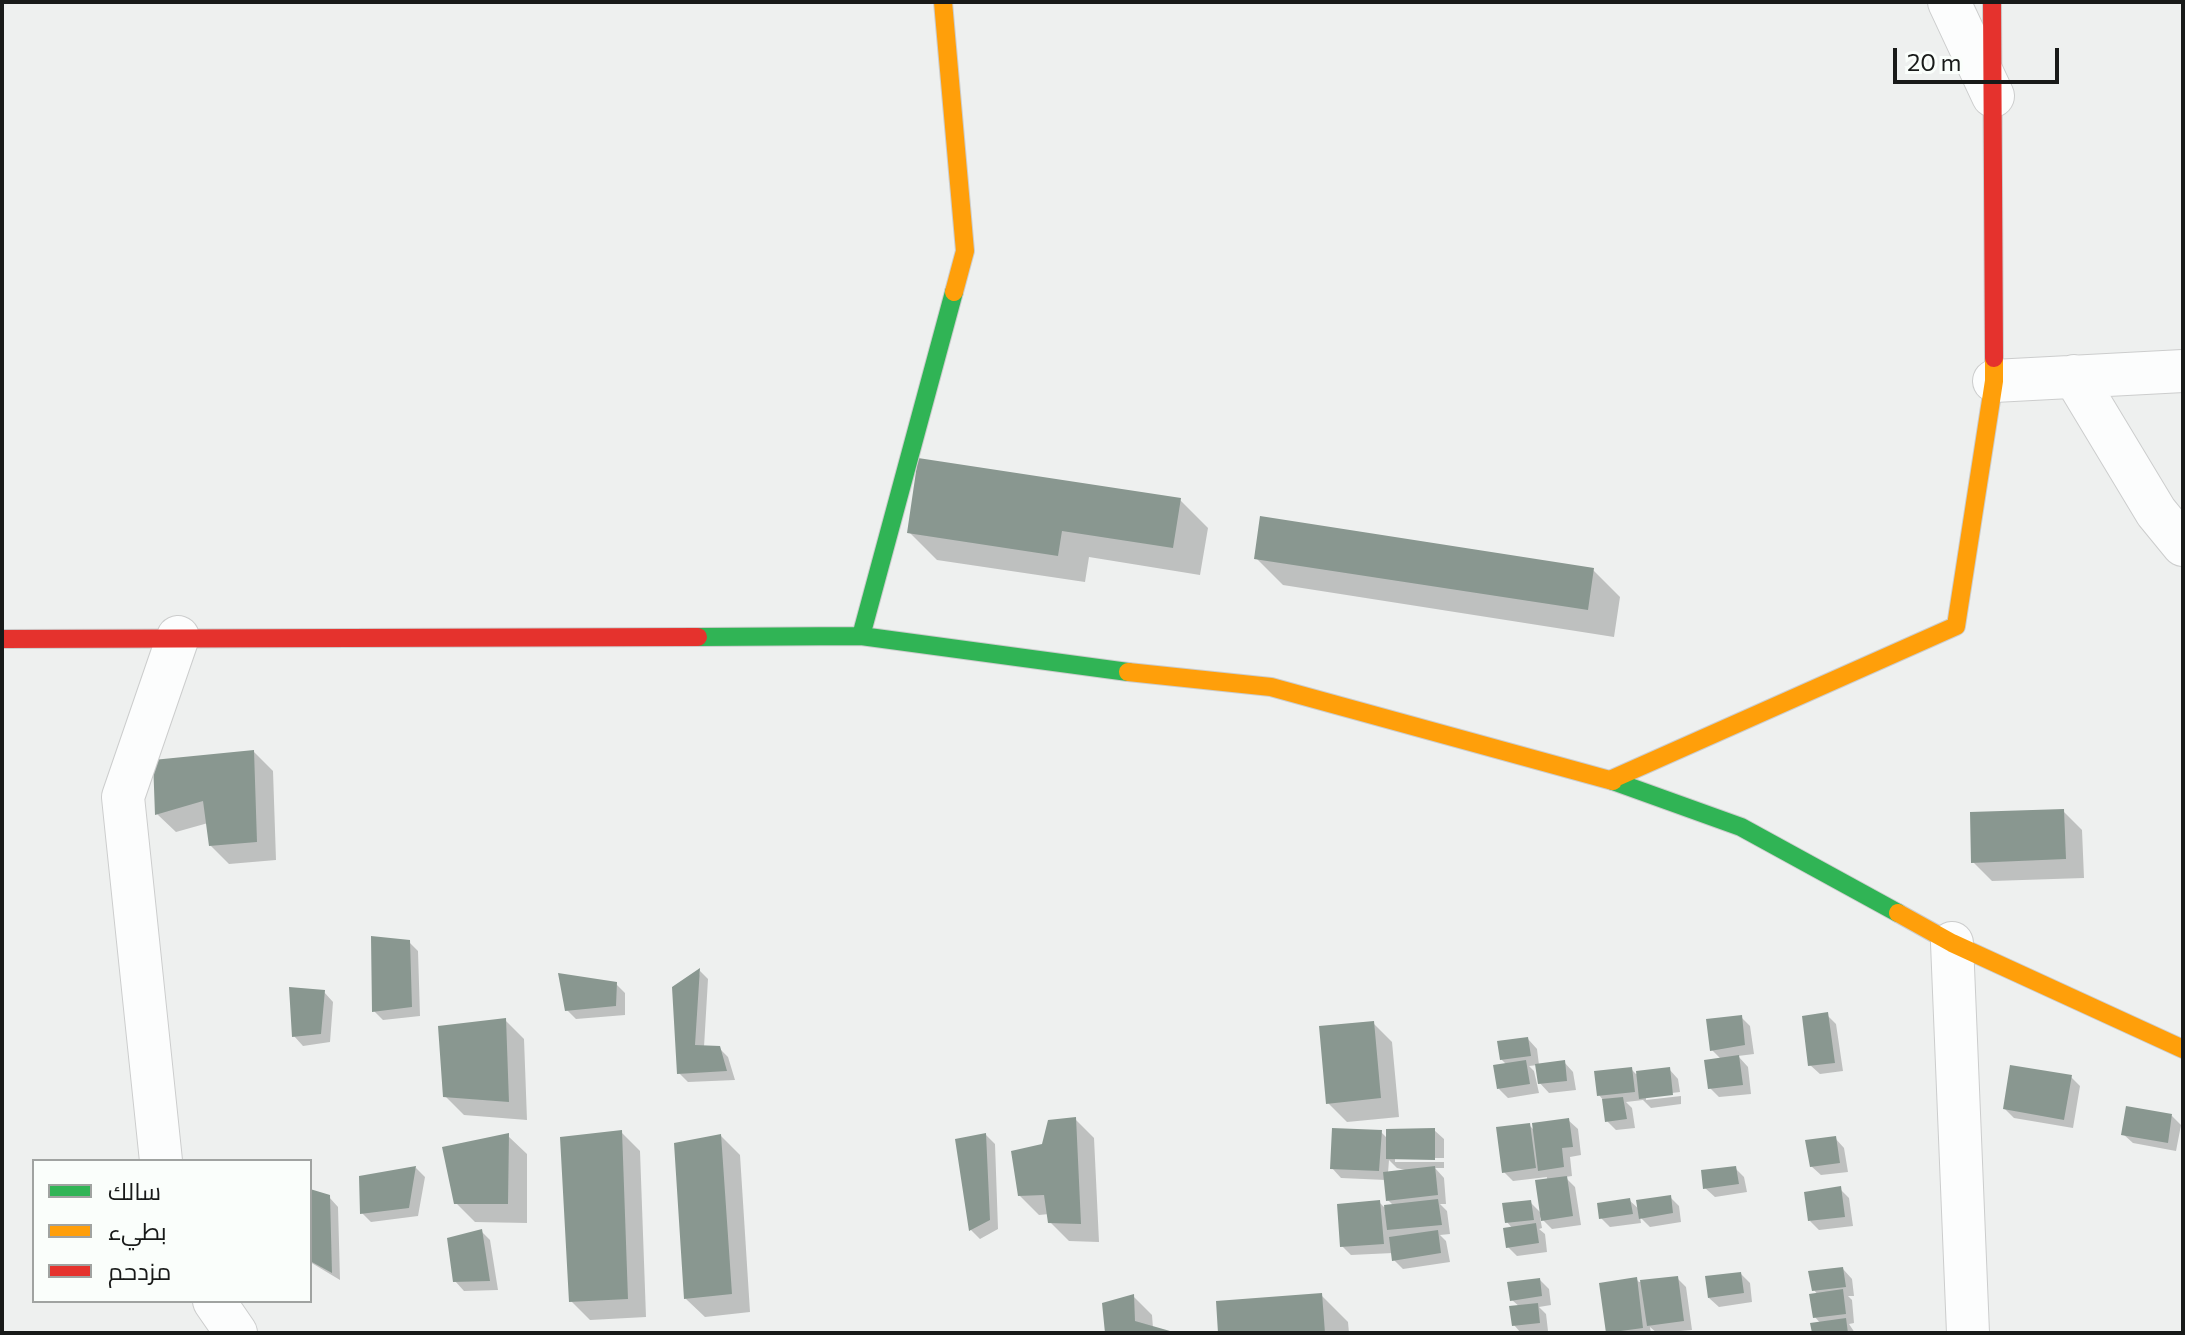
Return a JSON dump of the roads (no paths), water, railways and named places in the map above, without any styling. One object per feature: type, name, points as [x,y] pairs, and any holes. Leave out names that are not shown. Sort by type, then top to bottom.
[{"type":"street","points":[[861,636],[965,251],[943,2]]},
{"type":"street","points":[[1949,2],[1993,96]]},
{"type":"street","points":[[1610,780],[1956,626],[1994,381],[1992,2]]},
{"type":"street","points":[[1994,381],[2183,371]]},
{"type":"street","points":[[2074,376],[2156,512],[2183,545]]},
{"type":"street","points":[[2,639],[861,636],[1203,682],[1271,687],[1338,702],[1610,780],[1741,827],[1952,943],[2183,1049]]},
{"type":"street","points":[[161,1159],[123,797],[178,637]]},
{"type":"street","points":[[1952,943],[1968,1333]]},
{"type":"street","points":[[215,1303],[236,1333]]}]
